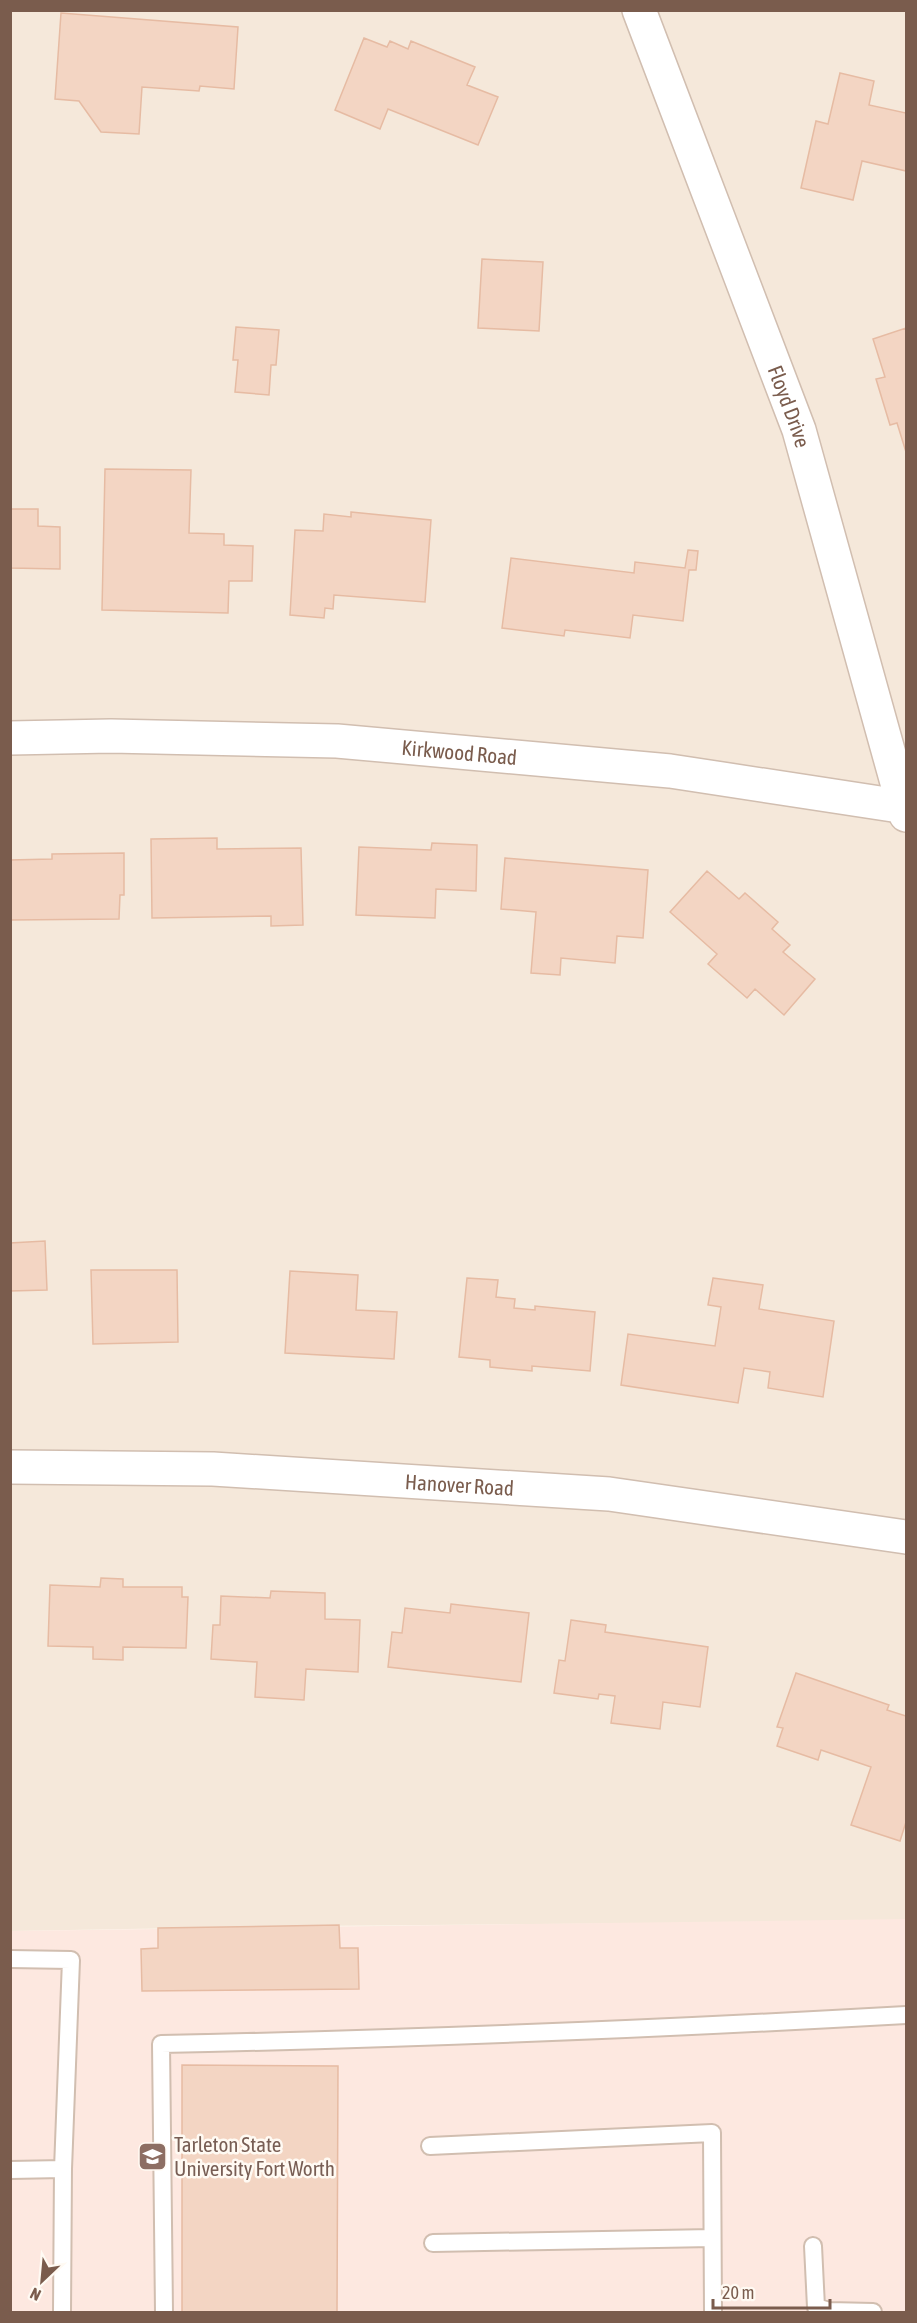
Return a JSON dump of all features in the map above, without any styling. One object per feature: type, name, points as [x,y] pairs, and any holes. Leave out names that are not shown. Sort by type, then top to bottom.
[{"type":"street","name":"Floyd Drive","points":[[639,10],[799,430],[906,809]]},
{"type":"street","name":"Kirkwood Road","points":[[10,738],[111,736],[337,741],[670,771],[906,809]]},
{"type":"street","name":"Hanover Road","points":[[10,1467],[213,1469],[609,1494],[906,1537]]},
{"type":"lane","points":[[10,1959],[71,1960],[63,2169],[62,2313]]},
{"type":"lane","points":[[164,2313],[161,2044],[660,2029],[906,2015]]},
{"type":"lane","points":[[430,2146],[712,2133],[713,2313]]},
{"type":"lane","points":[[10,2170],[63,2169]]},
{"type":"lane","points":[[433,2242],[712,2238]]},
{"type":"lane","points":[[813,2246],[816,2307],[829,2312],[873,2313]]},
{"type":"shaded area","points":[[10,11],[906,11],[906,1921],[11,1931]]},
{"type":"shaded area","points":[[906,1919],[906,2312],[11,2312],[10,1931]]},
{"type":"building","points":[[61,13],[238,27],[234,89],[200,86],[199,91],[142,87],[139,134],[101,132],[79,101],[55,99]]},
{"type":"building","points":[[364,38],[387,47],[390,41],[408,49],[411,41],[475,67],[467,85],[498,97],[478,145],[388,109],[380,129],[335,110]]},
{"type":"building","points":[[840,73],[874,81],[869,105],[906,113],[906,171],[862,161],[853,200],[801,188],[816,121],[828,124]]},
{"type":"building","points":[[482,259],[543,262],[539,331],[478,328]]},
{"type":"building","points":[[236,327],[279,330],[276,365],[271,365],[269,395],[235,392],[238,360],[233,360]]},
{"type":"building","points":[[906,328],[906,452],[897,423],[890,425],[876,379],[885,377],[873,339]]},
{"type":"building","points":[[105,469],[191,470],[189,533],[224,534],[224,545],[253,546],[252,581],[229,581],[228,613],[102,610]]},
{"type":"building","points":[[10,509],[38,509],[38,526],[60,527],[60,569],[10,568]]},
{"type":"building","points":[[351,512],[431,520],[425,602],[334,595],[333,609],[325,608],[324,618],[290,615],[295,530],[323,531],[324,514],[351,517]]},
{"type":"building","points":[[688,550],[698,551],[696,570],[689,570],[683,621],[633,615],[630,638],[565,630],[564,636],[502,628],[511,558],[634,573],[635,562],[685,568]]},
{"type":"building","points":[[217,838],[217,849],[301,848],[303,925],[271,926],[271,916],[152,918],[151,839]]},
{"type":"building","points":[[432,843],[477,845],[476,891],[436,889],[435,918],[356,915],[359,847],[431,850]]},
{"type":"building","points":[[124,853],[124,895],[120,895],[119,919],[10,920],[10,860],[52,859],[52,854]]},
{"type":"building","points":[[505,858],[648,870],[643,938],[617,936],[615,963],[561,958],[560,975],[531,973],[536,912],[501,909]]},
{"type":"building","points":[[707,871],[739,899],[745,893],[778,922],[772,929],[790,945],[783,952],[815,979],[784,1015],[755,989],[747,998],[708,964],[717,954],[670,912]]},
{"type":"building","points":[[45,1241],[47,1290],[10,1291],[10,1243]]},
{"type":"building","points":[[91,1270],[177,1270],[178,1342],[93,1344]]},
{"type":"building","points":[[290,1271],[358,1275],[356,1310],[397,1312],[394,1359],[285,1353]]},
{"type":"building","points":[[467,1278],[498,1280],[496,1297],[515,1299],[514,1308],[535,1310],[535,1306],[595,1312],[590,1371],[532,1366],[532,1371],[490,1367],[490,1360],[459,1357]]},
{"type":"building","points":[[713,1278],[763,1285],[759,1309],[834,1321],[823,1397],[768,1388],[770,1372],[744,1368],[738,1403],[621,1385],[628,1334],[715,1346],[721,1307],[708,1305]]},
{"type":"building","points":[[101,1578],[123,1579],[123,1587],[182,1587],[182,1597],[188,1597],[186,1648],[123,1647],[123,1660],[93,1659],[93,1647],[48,1646],[50,1585],[100,1587]]},
{"type":"building","points":[[271,1591],[325,1593],[325,1619],[360,1620],[358,1672],[306,1669],[304,1700],[255,1697],[257,1662],[211,1659],[213,1625],[220,1625],[221,1596],[270,1598]]},
{"type":"building","points":[[451,1604],[529,1613],[521,1682],[388,1667],[392,1632],[402,1633],[405,1608],[450,1613]]},
{"type":"building","points":[[571,1620],[606,1625],[605,1632],[708,1647],[700,1707],[663,1702],[660,1729],[611,1723],[615,1696],[599,1694],[598,1699],[554,1693],[559,1660],[565,1661]]},
{"type":"building","points":[[796,1673],[889,1705],[887,1710],[906,1716],[906,1822],[900,1841],[851,1825],[871,1767],[821,1750],[818,1760],[777,1746],[783,1728],[777,1727]]},
{"type":"building","points":[[339,1925],[340,1948],[358,1948],[359,1989],[142,1991],[141,1949],[158,1948],[158,1928]]},
{"type":"building","points":[[182,2065],[338,2066],[337,2312],[182,2312]]},
{"type":"place","name":"Tarleton State University Fort Worth","points":[[153,2156]]}]
